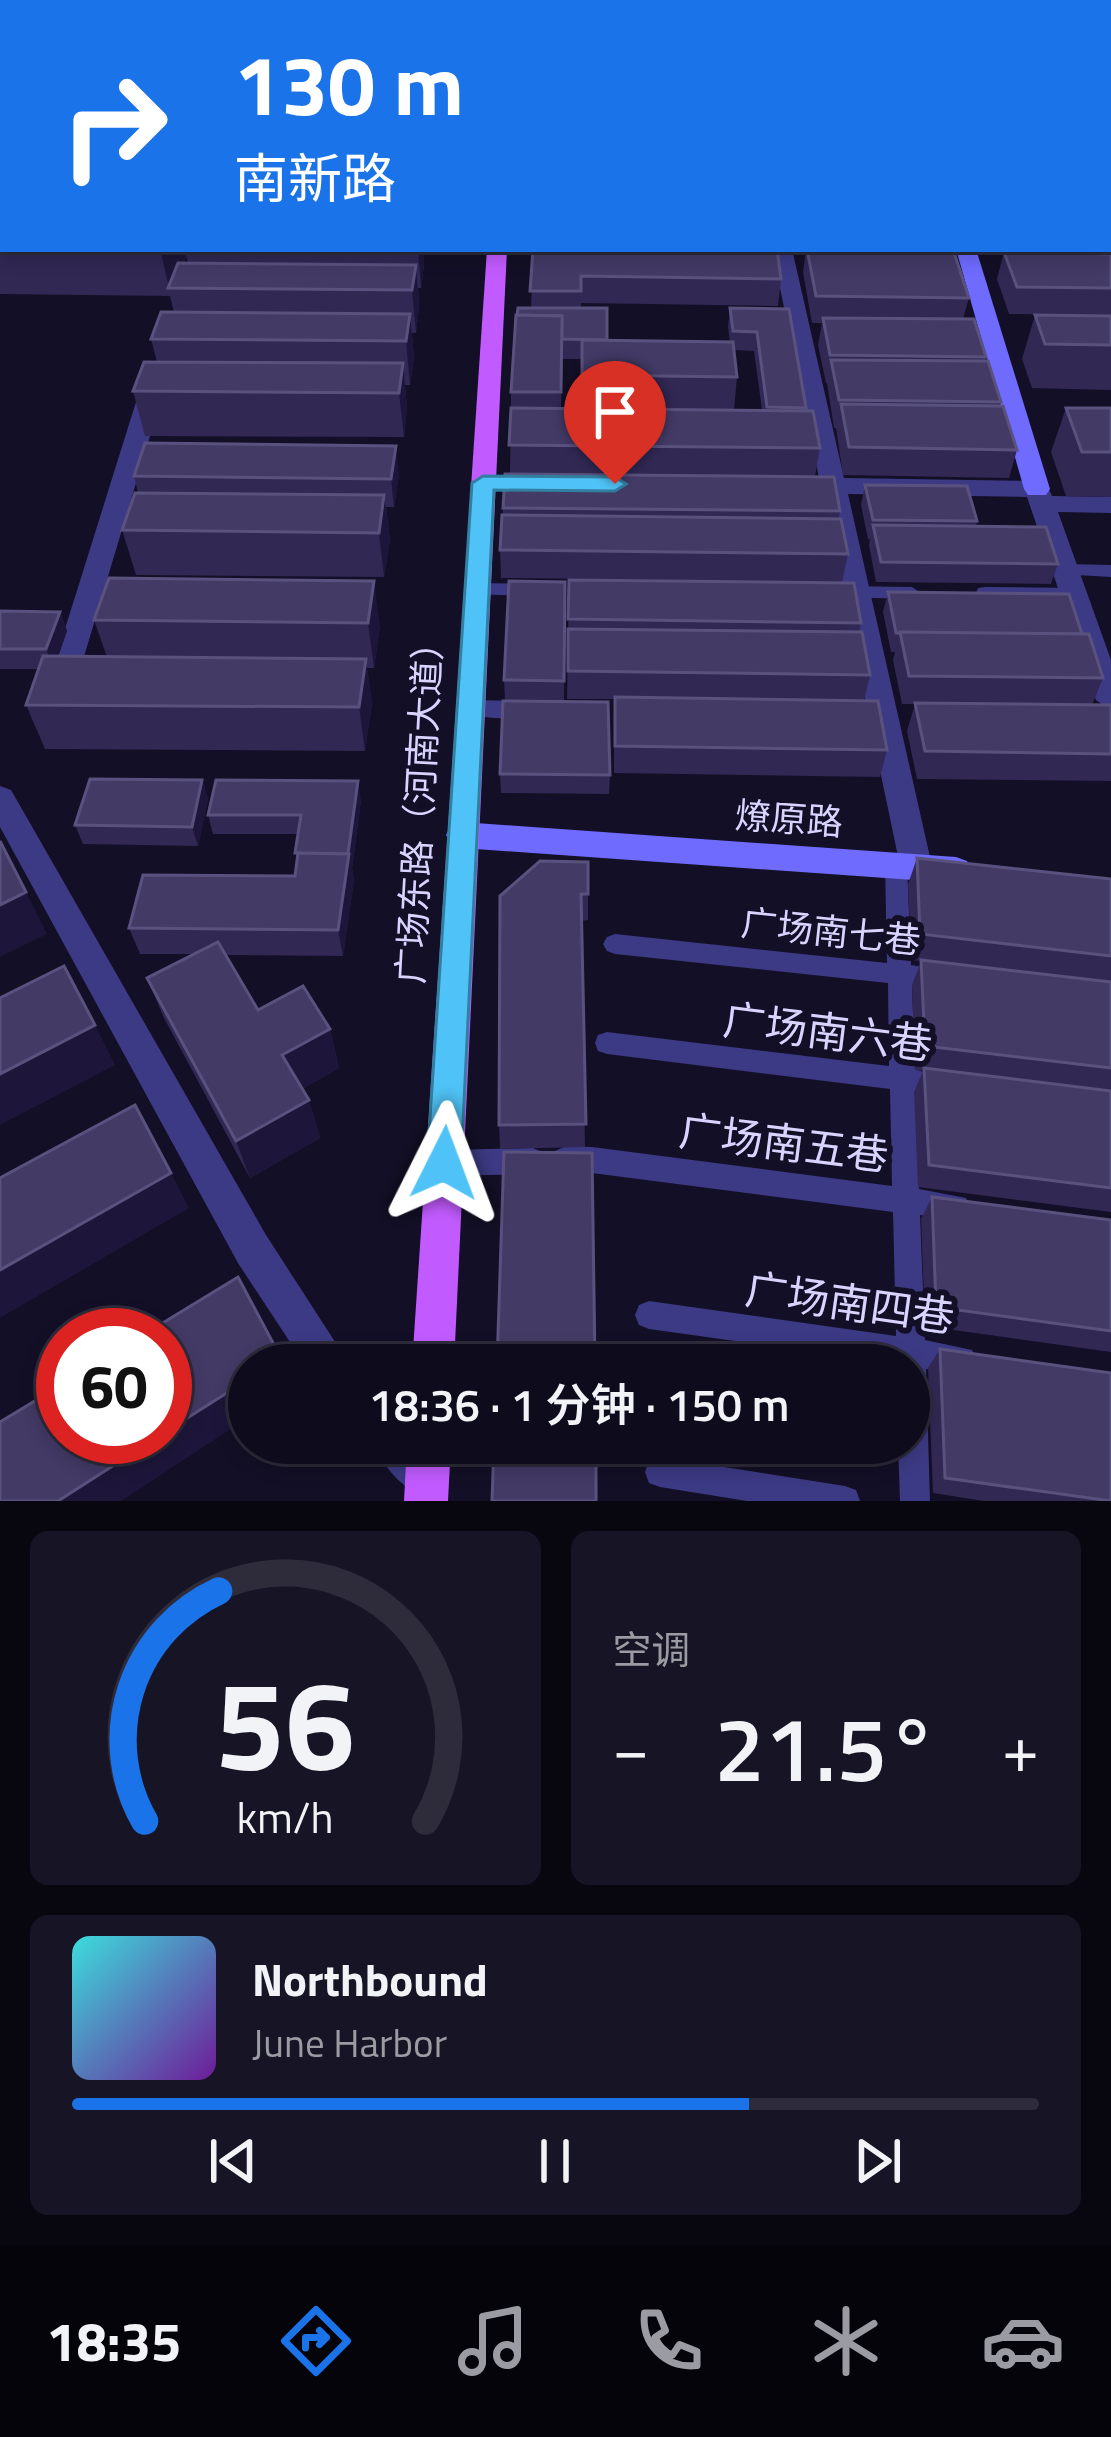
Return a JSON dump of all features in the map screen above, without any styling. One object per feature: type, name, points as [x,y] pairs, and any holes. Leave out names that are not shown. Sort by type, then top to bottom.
[{"type":"main road","name":"广场东路（河南大道）","points":[[434,1344],[476,589],[495,483],[497,252]]},
{"type":"street","points":[[783,252],[883,713],[906,865]]},
{"type":"street","points":[[966,252],[1039,496],[1070,582],[1100,639],[1103,710]]},
{"type":"street","points":[[63,680],[164,353]]},
{"type":"street","points":[[764,485],[1039,496],[1111,506]]},
{"type":"street","points":[[0,798],[251,1249],[315,1344]]},
{"type":"street","name":"燎原路","points":[[461,835],[981,873]]},
{"type":"lane","points":[[966,593],[1070,582],[1111,571]]},
{"type":"lane","points":[[476,589],[548,590]]},
{"type":"lane","points":[[809,592],[944,593]]},
{"type":"lane","points":[[470,709],[562,710]]},
{"type":"lane","points":[[906,865],[899,974],[910,1344]]},
{"type":"lane","name":"广场南七巷","points":[[616,944],[970,982]]},
{"type":"lane","name":"广场南六巷","points":[[607,1043],[949,1085]]},
{"type":"lane","name":"广场南五巷","points":[[444,1163],[592,1160],[975,1210]]},
{"type":"lane","name":"广场南四巷","points":[[649,1316],[847,1344]]},
{"type":"lane","name":"广场南四巷","points":[[930,1356],[1000,1365]]},
{"type":"lane","points":[[914,1464],[915,1501]]},
{"type":"lane","points":[[660,1472],[845,1501]]},
{"type":"building","points":[[533,252],[777,252],[781,279],[581,276],[581,291],[530,291]]},
{"type":"building","points":[[808,252],[954,252],[969,298],[816,296]]},
{"type":"building","points":[[1004,252],[1111,254],[1111,288],[1017,287]]},
{"type":"building","points":[[178,263],[416,265],[412,290],[168,288]]},
{"type":"building","points":[[518,308],[607,308],[607,340],[562,339],[562,316],[517,315]]},
{"type":"building","points":[[730,308],[789,309],[806,408],[767,407],[757,332],[733,331]]},
{"type":"building","points":[[161,312],[410,314],[406,341],[151,339]]},
{"type":"building","points":[[516,315],[562,316],[561,392],[511,392]]},
{"type":"building","points":[[1035,315],[1111,316],[1111,345],[1045,344]]},
{"type":"building","points":[[823,318],[974,319],[986,357],[830,355]]},
{"type":"building","points":[[582,340],[733,342],[737,377],[582,375]]},
{"type":"building","points":[[831,360],[988,361],[1001,402],[839,400]]},
{"type":"building","points":[[144,362],[403,363],[399,393],[133,391]]},
{"type":"building","points":[[841,404],[1003,406],[1017,450],[849,447]]},
{"type":"building","points":[[511,408],[813,411],[820,448],[509,445]]},
{"type":"building","points":[[1066,408],[1111,408],[1111,452],[1082,452]]},
{"type":"building","points":[[145,443],[396,446],[391,479],[134,476]]},
{"type":"building","points":[[505,474],[834,477],[840,511],[503,508]]},
{"type":"building","points":[[865,485],[967,486],[977,521],[873,520]]},
{"type":"building","points":[[135,493],[384,495],[379,533],[122,530]]},
{"type":"building","points":[[502,515],[841,519],[848,554],[500,550]]},
{"type":"building","points":[[873,525],[1046,527],[1058,564],[881,562]]},
{"type":"building","points":[[109,578],[374,581],[368,623],[94,620]]},
{"type":"building","points":[[569,580],[854,583],[861,623],[568,619]]},
{"type":"building","points":[[509,581],[565,582],[564,681],[504,680]]},
{"type":"building","points":[[888,592],[1069,594],[1082,634],[896,633]]},
{"type":"building","points":[[0,611],[60,612],[46,649],[0,649]]},
{"type":"building","points":[[568,629],[862,632],[870,675],[568,671]]},
{"type":"building","points":[[900,632],[1089,634],[1103,678],[909,676]]},
{"type":"building","points":[[43,656],[366,659],[359,707],[26,705]]},
{"type":"building","points":[[615,697],[878,701],[887,750],[615,746]]},
{"type":"building","points":[[503,701],[608,702],[610,775],[500,774]]},
{"type":"building","points":[[915,703],[1111,705],[1111,754],[925,751]]},
{"type":"building","points":[[90,779],[202,780],[192,827],[75,825]]},
{"type":"building","points":[[216,780],[358,781],[348,854],[295,853],[301,815],[208,815]]},
{"type":"building","points":[[0,841],[26,892],[0,905]]},
{"type":"building","points":[[298,853],[349,854],[338,930],[129,928],[143,875],[295,876]]},
{"type":"building","points":[[917,858],[1111,879],[1111,956],[920,934]]},
{"type":"building","points":[[540,861],[588,862],[588,894],[581,894],[586,1124],[499,1125],[500,896]]},
{"type":"building","points":[[218,942],[258,1010],[303,986],[330,1029],[282,1055],[309,1100],[236,1141],[147,978]]},
{"type":"building","points":[[921,960],[1111,982],[1111,1068],[925,1046]]},
{"type":"building","points":[[64,966],[95,1025],[0,1074],[0,998]]},
{"type":"building","points":[[924,1068],[1111,1091],[1111,1188],[929,1165]]},
{"type":"building","points":[[135,1105],[171,1173],[0,1270],[0,1178]]},
{"type":"building","points":[[504,1152],[592,1153],[595,1344],[498,1344]]},
{"type":"building","points":[[932,1197],[1111,1220],[1111,1331],[936,1307]]},
{"type":"building","points":[[238,1277],[274,1344],[228,1344],[228,1392],[192,1415],[192,1308],[187,1308]]},
{"type":"building","points":[[940,1349],[1111,1373],[1111,1501],[945,1478]]},
{"type":"building","points":[[36,1400],[36,1464],[116,1464],[58,1501],[0,1501],[0,1422]]},
{"type":"building","points":[[493,1464],[596,1464],[596,1501],[492,1501]]},
{"type":"route","points":[[444,1163],[483,483],[615,484]]}]
